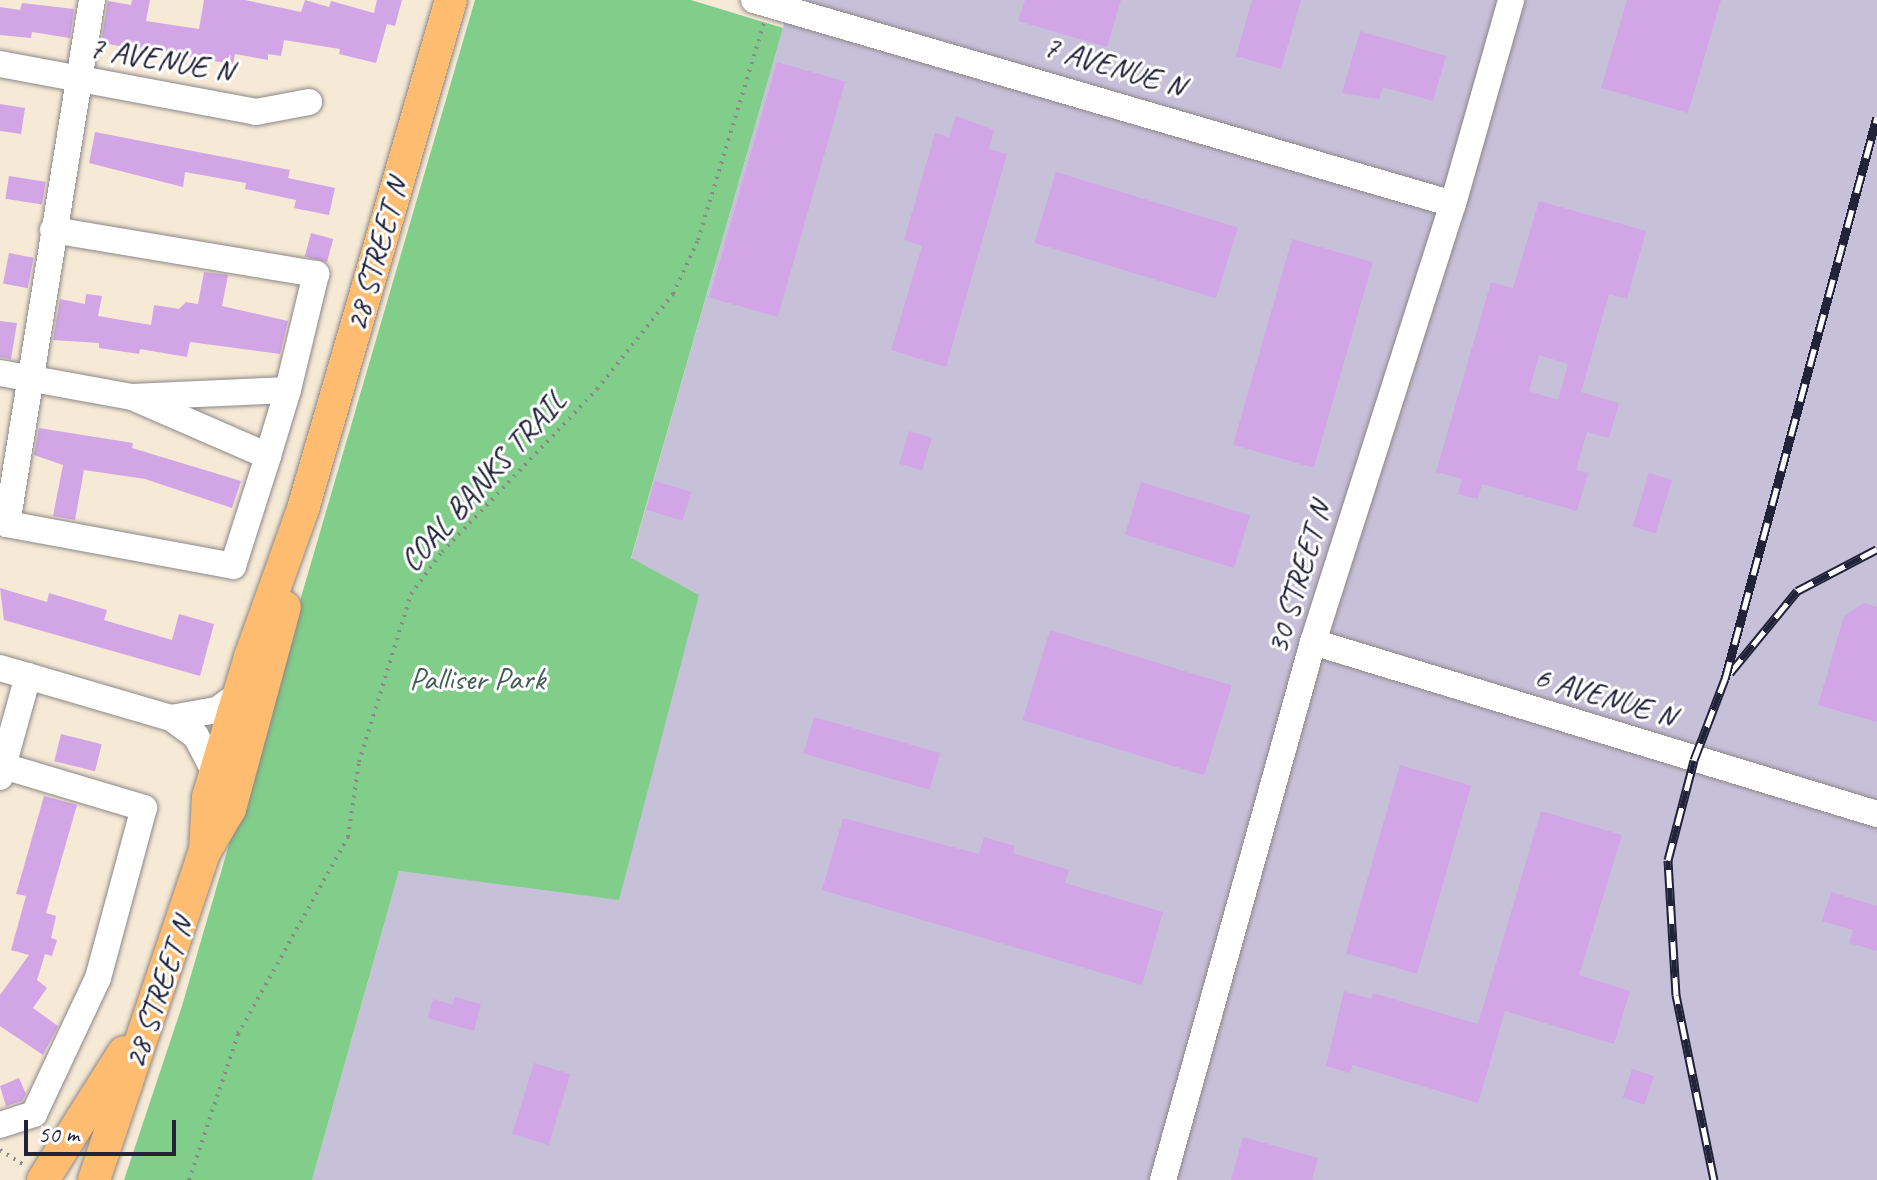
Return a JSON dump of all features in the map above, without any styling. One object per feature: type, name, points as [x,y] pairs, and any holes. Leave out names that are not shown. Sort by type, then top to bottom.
[{"type":"main road","name":"28 STREET N","points":[[94,1180],[163,987],[205,851],[215,773],[303,509],[451,0]]},
{"type":"main road","name":"28 STREET N","points":[[205,851],[230,809],[274,661],[303,509]]},
{"type":"main road","points":[[34,1174],[163,987]]},
{"type":"street","points":[[53,230],[316,274],[288,390],[233,566],[4,530],[27,379],[92,0]]},
{"type":"street","name":"30 STREET N","points":[[1163,1180],[1313,642],[1453,204],[1511,0]]},
{"type":"street","name":"7 AVENUE N","points":[[762,2],[818,7],[1453,204]]},
{"type":"street","name":"7 AVENUE N","points":[[0,64],[256,112],[309,102]]},
{"type":"street","points":[[0,373],[132,397],[288,390]]},
{"type":"street","points":[[132,397],[268,456]]},
{"type":"street","name":"6 AVENUE N","points":[[1313,642],[1877,814]]},
{"type":"street","points":[[0,668],[171,718],[196,736],[215,773]]},
{"type":"street","points":[[0,1125],[34,1114],[98,978],[144,808],[1,771],[28,676]]},
{"type":"street","points":[[171,718],[217,710],[240,693]]},
{"type":"path","name":"COAL BANKS TRAIL","points":[[189,1180],[238,1034],[348,837],[359,762],[411,594],[442,552],[597,389],[657,320],[679,284],[713,195],[762,2]]},
{"type":"path","points":[[0,1150],[19,1158],[34,1174]]},
{"type":"shaded area","points":[[791,0],[1877,0],[1877,1180],[312,1180],[399,871],[619,899],[631,559]]},
{"type":"green space","name":"Palliser Park","points":[[475,0],[691,0],[783,28],[631,558],[699,595],[619,900],[399,871],[312,1180],[124,1180],[182,1006]]},
{"type":"building","points":[[132,0],[150,0],[146,21],[199,29],[204,0],[245,0],[301,12],[305,0],[329,7],[331,1],[374,13],[377,0],[402,0],[395,26],[387,24],[376,63],[339,54],[340,49],[284,40],[281,56],[268,54],[268,60],[235,54],[233,64],[101,43],[108,1],[131,5]]},
{"type":"building","points":[[1025,0],[1121,0],[1107,47],[1018,21]]},
{"type":"building","points":[[1252,0],[1301,0],[1281,69],[1236,56]]},
{"type":"building","points":[[1627,0],[1721,0],[1688,113],[1601,88]]},
{"type":"building","points":[[22,3],[74,9],[70,38],[32,32],[31,38],[0,35],[0,7],[20,10]]},
{"type":"building","points":[[1360,31],[1446,56],[1433,101],[1383,87],[1379,99],[1342,93]]},
{"type":"building","points":[[777,62],[845,82],[778,317],[709,298]]},
{"type":"building","points":[[0,104],[25,108],[21,134],[0,131]]},
{"type":"building","points":[[956,116],[994,130],[989,149],[1007,154],[946,367],[891,350],[922,246],[904,240],[935,133],[949,137]]},
{"type":"building","points":[[95,132],[290,170],[288,178],[335,188],[329,215],[294,208],[296,200],[245,189],[246,183],[185,172],[183,187],[89,163]]},
{"type":"building","points":[[1056,172],[1238,228],[1216,298],[1034,243]]},
{"type":"building","points":[[9,176],[46,182],[42,205],[5,199]]},
{"type":"building","points":[[1539,201],[1646,231],[1627,299],[1609,294],[1581,392],[1619,403],[1609,438],[1587,432],[1576,470],[1588,473],[1577,511],[1482,484],[1478,499],[1458,494],[1462,479],[1436,472],[1491,282],[1513,288]],"holes":[[[1539,355],[1568,364],[1558,400],[1529,391]]]},
{"type":"building","points":[[311,233],[333,239],[327,262],[305,256]]},
{"type":"building","points":[[1292,239],[1373,262],[1314,468],[1233,445]]},
{"type":"building","points":[[9,253],[34,258],[28,288],[3,283]]},
{"type":"building","points":[[204,272],[228,275],[222,306],[288,321],[280,354],[190,342],[187,357],[140,349],[139,354],[99,348],[99,343],[53,340],[60,299],[85,304],[86,294],[102,296],[98,316],[151,325],[154,305],[179,309],[186,302],[198,304]]},
{"type":"building","points":[[0,321],[17,323],[11,359],[0,357]]},
{"type":"building","points":[[39,428],[133,443],[132,448],[241,481],[232,508],[145,479],[84,470],[75,520],[53,516],[63,465],[34,455]]},
{"type":"building","points":[[909,431],[932,438],[922,471],[899,464]]},
{"type":"building","points":[[1649,473],[1672,480],[1656,534],[1633,527]]},
{"type":"building","points":[[655,481],[691,492],[683,521],[646,510]]},
{"type":"building","points":[[1141,482],[1250,515],[1234,568],[1125,535]]},
{"type":"building","points":[[0,588],[47,602],[49,593],[107,610],[104,620],[172,640],[179,614],[214,624],[200,676],[4,620]]},
{"type":"building","points":[[1864,603],[1877,607],[1877,722],[1818,705],[1844,616]]},
{"type":"building","points":[[1050,630],[1232,686],[1204,775],[1023,720]]},
{"type":"building","points":[[814,717],[940,753],[929,790],[804,754]]},
{"type":"building","points":[[61,734],[102,744],[95,771],[54,761]]},
{"type":"building","points":[[1400,765],[1471,785],[1417,974],[1346,953]]},
{"type":"building","points":[[44,796],[77,805],[46,913],[56,916],[51,938],[57,940],[52,956],[45,954],[37,980],[47,988],[33,1008],[58,1026],[43,1055],[0,1026],[0,995],[29,955],[11,950],[26,896],[16,894]]},
{"type":"building","points":[[1541,811],[1622,835],[1579,975],[1630,991],[1614,1044],[1505,1011],[1478,1103],[1353,1065],[1350,1073],[1326,1066],[1344,991],[1371,999],[1373,993],[1478,1024]]},
{"type":"building","points":[[843,818],[979,854],[984,837],[1015,846],[1013,853],[1069,870],[1065,883],[1163,912],[1142,985],[822,890]]},
{"type":"building","points":[[1831,892],[1877,906],[1877,951],[1849,943],[1853,930],[1822,921]]},
{"type":"building","points":[[455,997],[481,1004],[474,1031],[428,1018],[433,999],[453,1005]]},
{"type":"building","points":[[534,1063],[570,1074],[549,1145],[512,1134]]},
{"type":"building","points":[[1632,1069],[1654,1076],[1645,1105],[1623,1098]]},
{"type":"building","points":[[19,1078],[26,1094],[22,1101],[6,1106],[0,1086]]},
{"type":"building","points":[[1243,1137],[1318,1158],[1312,1180],[1231,1180]]},
{"type":"railway","points":[[1714,1180],[1676,995],[1668,860],[1694,760],[1725,679],[1877,117]]},
{"type":"railway","points":[[1730,673],[1797,591],[1877,549]]}]
